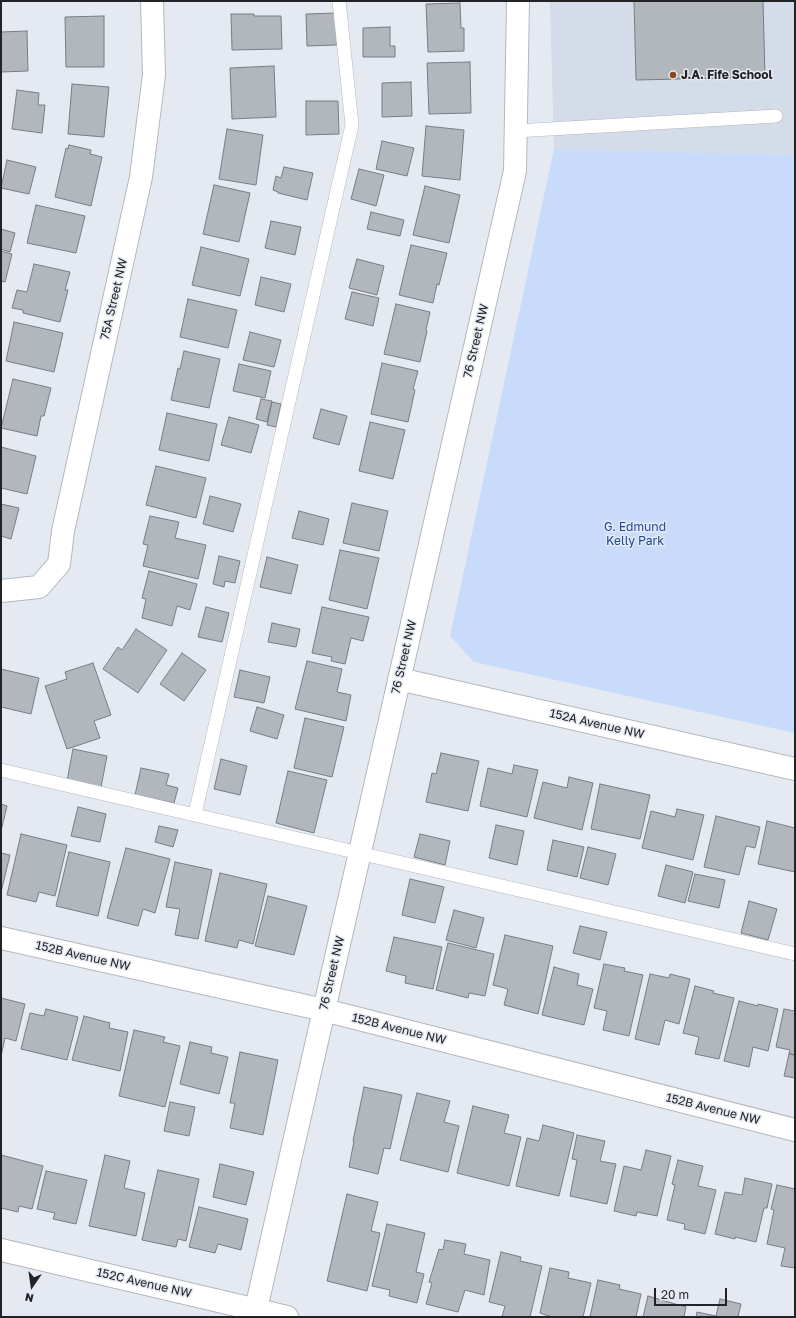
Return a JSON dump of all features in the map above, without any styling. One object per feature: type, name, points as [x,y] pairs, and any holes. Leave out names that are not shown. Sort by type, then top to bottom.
[{"type":"street","name":"75A Street NW","points":[[1,591],[39,587],[59,564],[63,531],[141,177],[154,75],[152,1]]},
{"type":"street","name":"76 Street NW","points":[[256,1309],[515,171],[518,1]]},
{"type":"street","name":"152A Avenue NW","points":[[399,679],[795,769]]},
{"type":"street","name":"152B Avenue NW","points":[[1,938],[324,1010],[795,1130]]},
{"type":"street","name":"152C Avenue NW","points":[[1,1250],[287,1317]]},
{"type":"lane","points":[[195,814],[352,125],[339,1]]},
{"type":"lane","points":[[515,131],[776,116]]},
{"type":"lane","points":[[1,770],[795,954]]},
{"type":"shaded area","name":"J.A. Fife School","points":[[550,1],[795,1],[795,155],[554,149]]},
{"type":"green space","name":"G. Edmund Kelly Park","points":[[554,149],[795,155],[795,733],[474,662],[450,636]]},
{"type":"building","points":[[634,1],[763,1],[765,77],[636,80]]},
{"type":"building","points":[[460,3],[461,28],[464,28],[464,51],[428,52],[426,4]]},
{"type":"building","points":[[336,13],[337,45],[307,46],[306,14]]},
{"type":"building","points":[[231,14],[281,16],[282,49],[232,50]]},
{"type":"building","points":[[104,16],[104,67],[66,67],[65,17]]},
{"type":"building","points":[[390,27],[390,46],[395,46],[395,57],[363,57],[363,28]]},
{"type":"building","points":[[27,31],[28,71],[1,72],[1,32]]},
{"type":"building","points":[[470,62],[471,113],[429,114],[427,63]]},
{"type":"building","points":[[274,66],[276,117],[232,119],[230,68]]},
{"type":"building","points":[[411,82],[412,116],[382,117],[382,83]]},
{"type":"building","points":[[72,84],[109,87],[104,137],[68,134]]},
{"type":"building","points":[[17,90],[39,93],[38,105],[45,105],[42,133],[12,129]]},
{"type":"building","points":[[306,101],[338,101],[339,134],[306,135]]},
{"type":"building","points":[[426,126],[464,130],[460,180],[422,176]]},
{"type":"building","points":[[227,129],[263,135],[256,185],[219,179]]},
{"type":"building","points":[[382,141],[414,148],[407,176],[376,169]]},
{"type":"building","points":[[69,145],[91,150],[90,154],[102,157],[91,206],[55,197],[66,148],[68,149]]},
{"type":"building","points":[[7,160],[36,167],[29,194],[1,188]]},
{"type":"building","points":[[284,167],[313,173],[307,200],[278,193],[273,190],[276,176],[281,178]]},
{"type":"building","points":[[359,169],[384,175],[376,206],[351,199]]},
{"type":"building","points":[[214,185],[250,193],[239,242],[203,234]]},
{"type":"building","points":[[425,186],[460,195],[449,243],[413,235]]},
{"type":"building","points":[[36,205],[85,216],[76,253],[27,243]]},
{"type":"building","points":[[371,212],[404,220],[400,236],[367,229]]},
{"type":"building","points":[[271,221],[301,227],[295,255],[265,248]]},
{"type":"building","points":[[1,229],[15,233],[10,252],[1,249]]},
{"type":"building","points":[[411,245],[447,253],[439,285],[437,284],[433,303],[399,295]]},
{"type":"building","points":[[201,247],[249,259],[240,296],[192,285]]},
{"type":"building","points":[[1,251],[12,254],[5,282],[1,281]]},
{"type":"building","points":[[357,259],[384,266],[377,295],[349,288]]},
{"type":"building","points":[[34,264],[70,272],[65,290],[68,290],[60,322],[23,313],[23,310],[12,308],[17,290],[27,292]]},
{"type":"building","points":[[261,277],[291,284],[284,312],[255,305]]},
{"type":"building","points":[[352,292],[379,298],[373,326],[345,319]]},
{"type":"building","points":[[188,299],[237,310],[228,348],[180,337]]},
{"type":"building","points":[[396,304],[430,312],[420,362],[384,354]]},
{"type":"building","points":[[14,322],[63,333],[54,372],[6,361]]},
{"type":"building","points":[[250,332],[281,340],[274,367],[243,360]]},
{"type":"building","points":[[184,351],[220,359],[209,408],[171,400],[178,368],[180,369]]},
{"type":"building","points":[[382,363],[418,371],[413,389],[415,390],[408,422],[371,414]]},
{"type":"building","points":[[239,364],[271,371],[265,398],[233,391]]},
{"type":"building","points":[[13,379],[51,388],[44,416],[41,416],[37,436],[1,428]]},
{"type":"building","points":[[261,399],[272,401],[267,422],[256,419]]},
{"type":"building","points":[[272,402],[281,404],[276,427],[267,425]]},
{"type":"building","points":[[321,409],[347,416],[339,445],[313,438]]},
{"type":"building","points":[[167,413],[217,424],[209,461],[159,450]]},
{"type":"building","points":[[229,417],[259,425],[251,453],[221,445]]},
{"type":"building","points":[[370,422],[405,430],[393,479],[359,471]]},
{"type":"building","points":[[1,447],[36,456],[27,494],[1,488]]},
{"type":"building","points":[[156,466],[206,478],[196,518],[146,505]]},
{"type":"building","points":[[210,496],[241,504],[233,532],[203,524]]},
{"type":"building","points":[[352,503],[388,511],[379,551],[343,543]]},
{"type":"building","points":[[1,504],[19,508],[11,539],[1,536]]},
{"type":"building","points":[[299,511],[329,519],[323,545],[292,538]]},
{"type":"building","points":[[150,516],[179,522],[175,538],[206,545],[198,579],[143,566],[148,545],[143,544]]},
{"type":"building","points":[[340,550],[379,558],[367,609],[329,600]]},
{"type":"building","points":[[219,556],[240,561],[235,583],[225,581],[224,587],[213,584]]},
{"type":"building","points":[[267,557],[298,565],[291,594],[260,587]]},
{"type":"building","points":[[149,571],[197,584],[190,610],[177,606],[172,626],[142,618],[146,599],[142,598]]},
{"type":"building","points":[[206,607],[229,613],[222,642],[198,637]]},
{"type":"building","points":[[322,607],[369,617],[363,641],[351,638],[345,664],[331,661],[332,657],[312,653]]},
{"type":"building","points":[[272,623],[300,629],[296,647],[268,642]]},
{"type":"building","points":[[136,629],[167,650],[138,693],[103,669],[118,647],[122,650]]},
{"type":"building","points":[[182,653],[206,670],[184,701],[160,684]]},
{"type":"building","points":[[307,661],[342,669],[337,692],[351,695],[346,721],[295,709]]},
{"type":"building","points":[[93,663],[111,715],[94,721],[100,738],[67,749],[45,686],[67,679],[65,672]]},
{"type":"building","points":[[1,669],[39,678],[31,714],[1,707]]},
{"type":"building","points":[[240,670],[270,677],[264,703],[234,697]]},
{"type":"building","points":[[257,707],[284,715],[277,739],[250,731]]},
{"type":"building","points":[[305,718],[344,727],[332,777],[294,768]]},
{"type":"building","points":[[73,749],[107,756],[101,787],[67,781]]},
{"type":"building","points":[[441,753],[479,761],[468,811],[426,802],[432,773],[436,774]]},
{"type":"building","points":[[221,759],[247,766],[240,795],[214,789]]},
{"type":"building","points":[[514,765],[538,770],[527,817],[480,806],[488,768],[512,774]]},
{"type":"building","points":[[141,768],[169,774],[166,785],[178,788],[174,803],[135,795]]},
{"type":"building","points":[[288,771],[327,780],[314,833],[276,823]]},
{"type":"building","points":[[569,777],[593,783],[582,830],[534,818],[543,782],[567,788]]},
{"type":"building","points":[[600,784],[650,795],[640,839],[591,829]]},
{"type":"building","points":[[1,804],[7,806],[1,831]]},
{"type":"building","points":[[78,807],[106,814],[100,842],[71,836]]},
{"type":"building","points":[[677,809],[704,815],[693,860],[642,848],[651,811],[675,817]]},
{"type":"building","points":[[716,816],[760,827],[755,848],[746,846],[739,875],[704,867]]},
{"type":"building","points":[[767,821],[795,828],[795,872],[758,864]]},
{"type":"building","points":[[496,825],[524,831],[517,865],[489,858]]},
{"type":"building","points":[[159,826],[178,830],[173,847],[155,842]]},
{"type":"building","points":[[21,834],[67,845],[55,896],[39,892],[36,902],[7,895]]},
{"type":"building","points":[[420,834],[450,841],[445,865],[414,857]]},
{"type":"building","points":[[553,840],[584,847],[577,877],[547,870]]},
{"type":"building","points":[[588,847],[616,854],[608,885],[580,878]]},
{"type":"building","points":[[126,848],[170,859],[155,913],[143,909],[138,926],[107,918]]},
{"type":"building","points":[[69,852],[110,862],[98,916],[56,906]]},
{"type":"building","points":[[1,853],[10,855],[1,892]]},
{"type":"building","points":[[175,862],[212,870],[198,939],[175,935],[180,909],[166,907]]},
{"type":"building","points":[[666,865],[693,872],[685,903],[658,896]]},
{"type":"building","points":[[220,873],[267,884],[253,944],[239,940],[237,948],[205,941]]},
{"type":"building","points":[[695,874],[725,880],[719,908],[688,901]]},
{"type":"building","points":[[410,879],[444,887],[435,923],[402,915]]},
{"type":"building","points":[[268,896],[307,906],[294,955],[255,946]]},
{"type":"building","points":[[749,901],[777,909],[768,940],[741,933]]},
{"type":"building","points":[[454,910],[484,918],[476,948],[446,940]]},
{"type":"building","points":[[580,926],[607,932],[600,960],[573,953]]},
{"type":"building","points":[[505,935],[553,946],[538,1014],[504,1005],[508,989],[493,985]]},
{"type":"building","points":[[394,937],[442,947],[433,989],[405,983],[406,976],[386,971]]},
{"type":"building","points":[[448,943],[494,954],[485,996],[469,993],[468,998],[436,990]]},
{"type":"building","points":[[604,964],[625,968],[624,971],[643,975],[629,1036],[603,1030],[607,1011],[594,1008]]},
{"type":"building","points":[[554,967],[579,974],[577,985],[593,989],[584,1025],[542,1015]]},
{"type":"building","points":[[650,974],[669,978],[670,974],[690,979],[679,1024],[665,1020],[659,1045],[635,1039]]},
{"type":"building","points":[[695,986],[714,991],[713,993],[734,998],[719,1059],[695,1054],[699,1037],[683,1033]]},
{"type":"building","points":[[1,998],[25,1004],[16,1041],[5,1038],[1,1056]]},
{"type":"building","points":[[739,1001],[778,1009],[768,1051],[753,1047],[749,1067],[724,1061]]},
{"type":"building","points":[[46,1009],[78,1017],[67,1060],[21,1049],[30,1013],[44,1016]]},
{"type":"building","points":[[784,1009],[795,1011],[795,1055],[789,1053],[790,1050],[776,1047]]},
{"type":"building","points":[[84,1016],[110,1023],[109,1028],[128,1032],[120,1071],[72,1060]]},
{"type":"building","points":[[134,1030],[165,1037],[163,1042],[180,1046],[165,1107],[119,1096]]},
{"type":"building","points":[[190,1042],[212,1047],[211,1053],[228,1057],[219,1094],[180,1084]]},
{"type":"building","points":[[240,1052],[278,1060],[263,1135],[230,1128],[235,1103],[230,1103]]},
{"type":"building","points":[[789,1054],[795,1055],[795,1078],[784,1076]]},
{"type":"building","points":[[364,1087],[402,1095],[390,1149],[384,1148],[378,1174],[349,1167]]},
{"type":"building","points":[[417,1093],[450,1101],[444,1122],[459,1126],[448,1172],[400,1160]]},
{"type":"building","points":[[170,1102],[195,1107],[189,1136],[164,1131]]},
{"type":"building","points":[[473,1106],[509,1115],[504,1133],[521,1137],[509,1186],[457,1173]]},
{"type":"building","points":[[543,1125],[574,1133],[559,1196],[516,1186],[527,1138],[539,1141]]},
{"type":"building","points":[[577,1135],[605,1141],[600,1161],[616,1164],[607,1204],[570,1196],[577,1160],[572,1159]]},
{"type":"building","points":[[646,1150],[671,1156],[657,1216],[637,1212],[636,1216],[614,1211],[624,1166],[641,1170]]},
{"type":"building","points":[[1,1155],[43,1166],[32,1209],[19,1206],[18,1212],[1,1208]]},
{"type":"building","points":[[105,1155],[130,1161],[124,1188],[145,1193],[136,1236],[89,1226]]},
{"type":"building","points":[[678,1160],[703,1166],[698,1186],[716,1190],[705,1234],[684,1229],[685,1224],[667,1220],[675,1185],[672,1184]]},
{"type":"building","points":[[220,1164],[254,1172],[246,1205],[213,1197]]},
{"type":"building","points":[[158,1170],[199,1179],[186,1241],[178,1239],[176,1247],[142,1240]]},
{"type":"building","points":[[46,1171],[87,1180],[76,1224],[53,1219],[55,1213],[37,1209]]},
{"type":"building","points":[[745,1178],[772,1184],[767,1208],[764,1208],[756,1242],[715,1234],[725,1192],[742,1195]]},
{"type":"building","points":[[777,1185],[795,1189],[795,1268],[781,1266],[785,1248],[767,1244],[774,1210],[771,1209]]},
{"type":"building","points":[[347,1194],[378,1202],[371,1231],[380,1233],[367,1291],[327,1281]]},
{"type":"building","points":[[199,1207],[248,1219],[241,1250],[218,1244],[215,1253],[189,1247]]},
{"type":"building","points":[[387,1224],[425,1233],[416,1272],[424,1274],[417,1303],[389,1296],[390,1290],[372,1286]]},
{"type":"building","points":[[445,1240],[466,1244],[464,1254],[490,1260],[484,1295],[465,1290],[458,1312],[426,1304],[432,1283],[429,1282],[439,1249],[443,1250]]},
{"type":"building","points":[[501,1252],[521,1257],[520,1261],[542,1266],[530,1317],[502,1317],[505,1306],[489,1302]]},
{"type":"building","points":[[550,1268],[569,1272],[568,1278],[591,1283],[583,1317],[552,1317],[540,1313]]},
{"type":"building","points":[[598,1280],[620,1285],[619,1289],[641,1294],[636,1317],[590,1317]]},
{"type":"building","points":[[648,1296],[686,1307],[684,1317],[643,1317]]},
{"type":"building","points":[[720,1299],[741,1304],[738,1317],[696,1317],[697,1312],[716,1316]]},
{"type":"place","name":"J.A. Fife School","points":[[673,75]]}]
